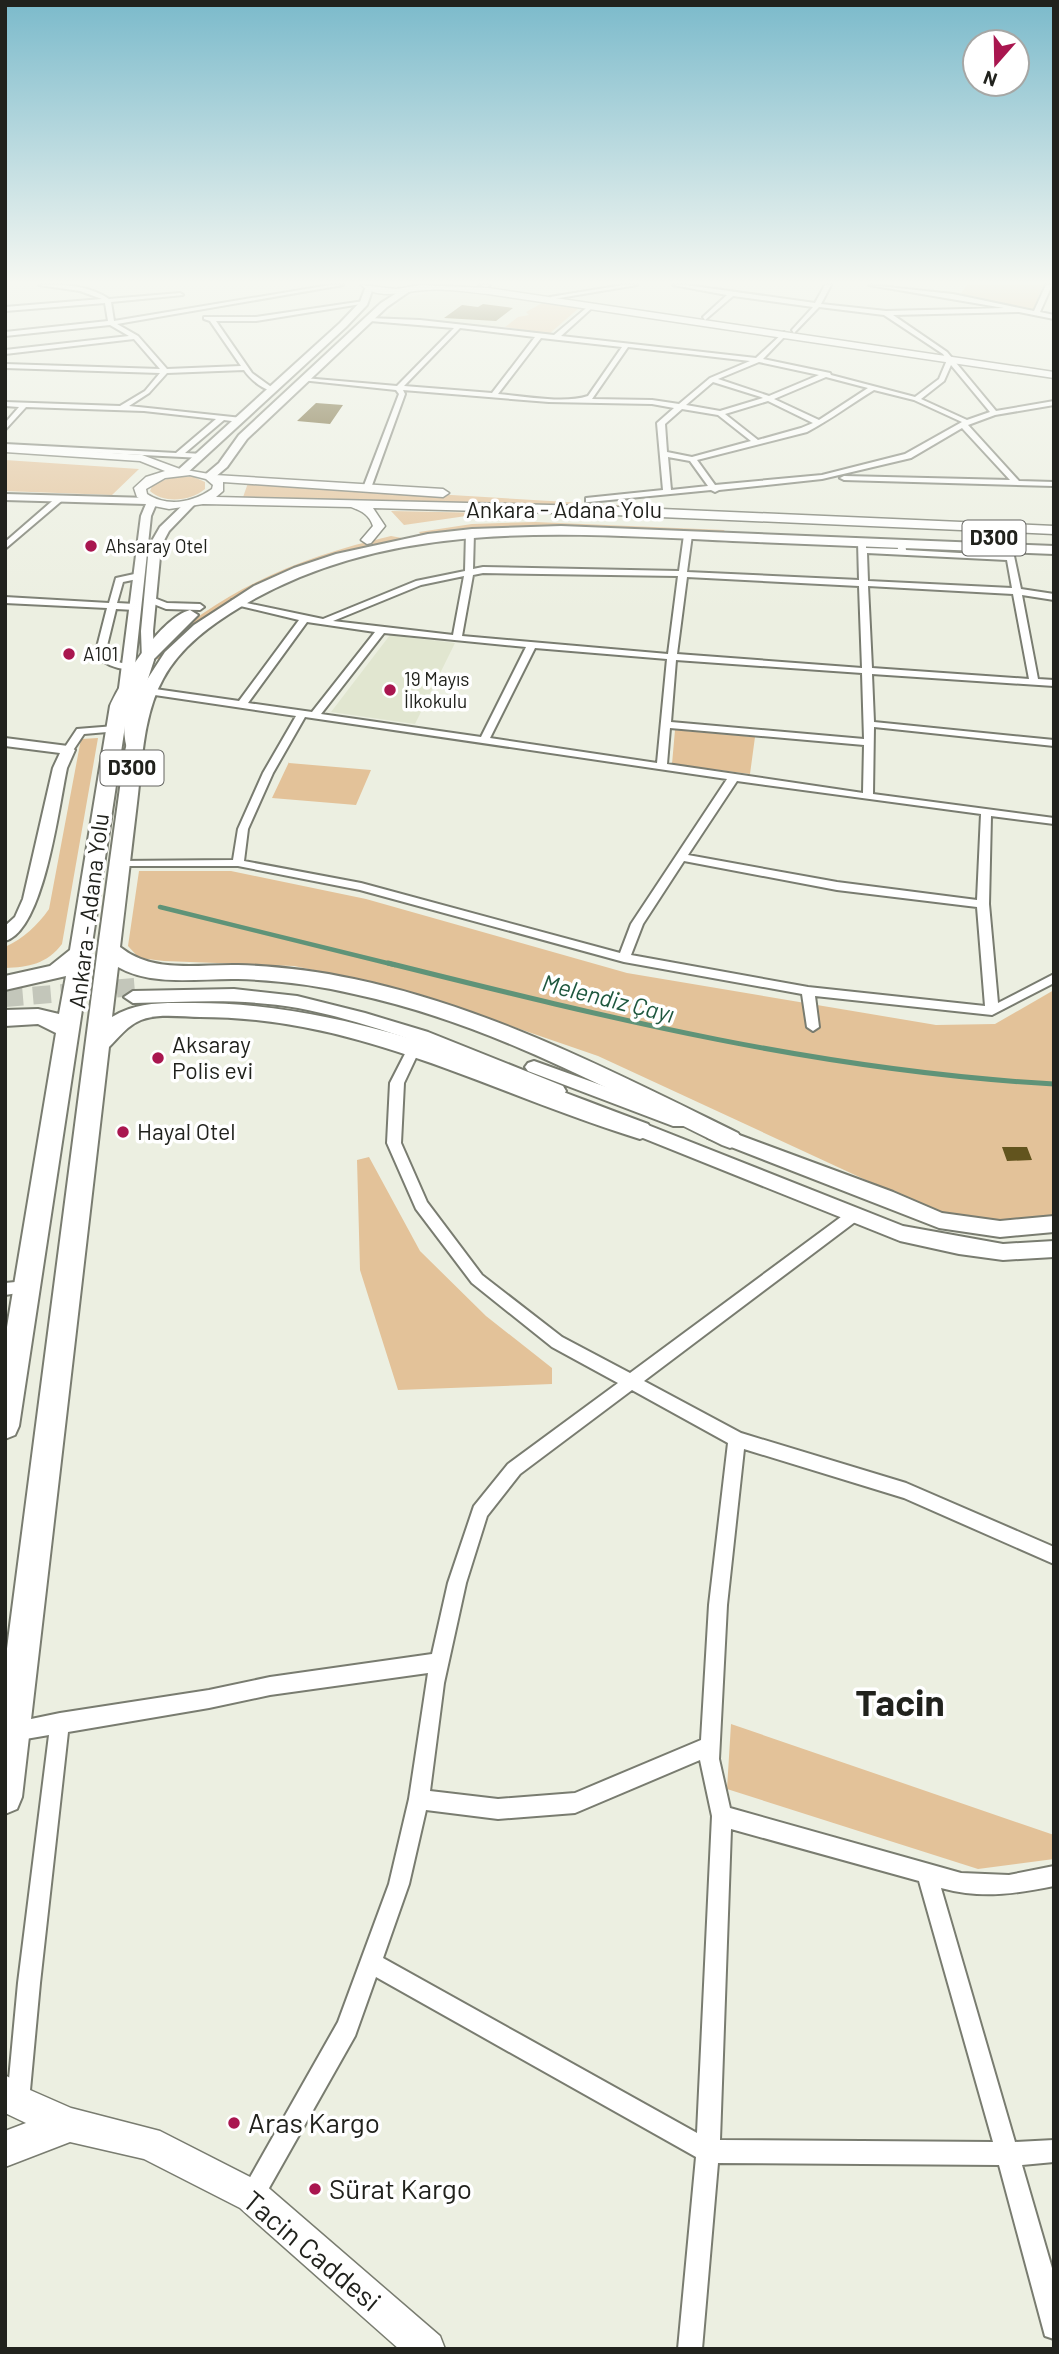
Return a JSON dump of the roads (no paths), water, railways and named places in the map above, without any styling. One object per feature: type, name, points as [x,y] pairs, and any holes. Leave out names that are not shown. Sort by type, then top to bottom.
[{"type":"highway","name":"Ankara - Adana Yolu","points":[[5,1426],[114,729],[126,688],[148,654],[200,607],[287,564],[367,540],[431,527],[547,521],[1054,540]]},
{"type":"highway","name":"Ankara - Adana Yolu","points":[[5,1797],[134,751],[148,691],[160,670],[181,645],[201,626],[235,602],[282,578],[337,558],[410,541],[470,533],[561,530],[863,546],[1054,550]]},
{"type":"highway","points":[[108,948],[128,964],[157,972],[240,972],[297,978],[354,986],[432,1007],[494,1028],[563,1057],[730,1139]]},
{"type":"highway","points":[[6,982],[57,972],[79,953]]},
{"type":"highway","points":[[5,1017],[16,1009],[20,992],[15,985],[6,982]]},
{"type":"highway","points":[[96,1046],[118,1024],[134,1014],[168,1009],[237,1010],[291,1016],[350,1028],[640,1130]]},
{"type":"highway","points":[[5,1017],[44,1016],[55,1019],[66,1030]]},
{"type":"main road","points":[[5,491],[90,493],[147,482],[180,472],[267,395]]},
{"type":"main road","points":[[212,477],[243,437],[288,395]]},
{"type":"main road","points":[[5,447],[142,458],[180,472],[212,477],[367,488],[1054,523]]},
{"type":"main road","points":[[5,456],[118,463],[133,467],[147,482]]},
{"type":"main road","points":[[134,751],[131,730],[133,703],[148,654],[149,599],[155,546],[164,529],[197,501],[214,494],[219,487],[212,477]]},
{"type":"main road","points":[[147,482],[141,495],[150,501]]},
{"type":"main road","points":[[5,497],[150,501],[170,505],[197,501],[592,510],[1054,530]]},
{"type":"main road","points":[[126,688],[150,501]]},
{"type":"main road","points":[[355,505],[369,510],[376,517],[379,526],[367,540]]},
{"type":"main road","points":[[5,742],[68,750],[60,768],[32,899],[22,919],[5,936]]},
{"type":"main road","points":[[1054,1224],[1000,1229],[939,1220],[886,1196],[427,1027],[366,1008],[293,993],[239,986],[134,992],[234,995],[297,1002],[359,1017],[422,1036],[538,1082],[640,1130],[900,1233],[1003,1252],[1054,1249]]},
{"type":"main road","name":"Tacin Caddesi","points":[[12,2097],[70,2125],[148,2143],[253,2196],[427,2349]]},
{"type":"main road","points":[[5,2150],[14,2144],[70,2125]]},
{"type":"street","points":[[122,408],[142,395]]},
{"type":"street","points":[[367,488],[401,395]]},
{"type":"street","points":[[479,395],[580,401],[633,401],[720,413],[779,395]]},
{"type":"street","points":[[580,401],[591,395]]},
{"type":"street","points":[[667,494],[661,424],[692,395]]},
{"type":"street","points":[[757,395],[820,423]]},
{"type":"street","points":[[663,454],[692,459],[758,443],[820,423],[861,395]]},
{"type":"street","points":[[898,395],[916,400],[965,423],[1017,482]]},
{"type":"street","points":[[916,400],[923,395]]},
{"type":"street","points":[[979,395],[994,413]]},
{"type":"street","points":[[589,500],[715,490],[822,477],[908,456],[965,423],[994,413],[1054,403]]},
{"type":"street","points":[[5,404],[122,408],[239,420]]},
{"type":"street","points":[[5,428],[24,405]]},
{"type":"street","points":[[720,413],[758,443]]},
{"type":"street","points":[[179,454],[222,418]]},
{"type":"street","points":[[5,447],[200,456]]},
{"type":"street","points":[[692,459],[715,490]]},
{"type":"street","points":[[822,477],[1054,484]]},
{"type":"street","points":[[5,547],[61,498]]},
{"type":"street","points":[[457,638],[469,572],[470,533]]},
{"type":"street","points":[[662,766],[672,656],[688,535]]},
{"type":"street","points":[[863,546],[862,582],[869,724],[868,796]]},
{"type":"street","points":[[902,547],[1011,558],[1034,682]]},
{"type":"street","points":[[327,621],[419,583],[469,572],[563,569],[684,573],[1015,591],[1054,597]]},
{"type":"street","points":[[127,667],[111,663],[100,654],[119,580],[139,576]]},
{"type":"street","points":[[149,599],[166,606],[200,607]]},
{"type":"street","points":[[5,600],[135,607]]},
{"type":"street","points":[[235,602],[268,612],[457,638],[1054,683]]},
{"type":"street","points":[[241,705],[306,617]]},
{"type":"street","points":[[315,715],[382,629]]},
{"type":"street","points":[[484,740],[531,645]]},
{"type":"street","points":[[148,691],[1054,821]]},
{"type":"street","points":[[238,863],[243,829],[268,773],[302,713]]},
{"type":"street","points":[[869,724],[1054,743]]},
{"type":"street","points":[[666,725],[869,742]]},
{"type":"street","points":[[68,750],[81,731],[114,729]]},
{"type":"street","points":[[624,958],[637,924],[734,777]]},
{"type":"street","points":[[986,812],[983,904],[992,1011]]},
{"type":"street","points":[[681,857],[837,886],[983,904]]},
{"type":"street","points":[[119,864],[238,863],[360,887],[624,958],[808,991],[992,1011],[1054,978]]},
{"type":"street","points":[[808,991],[813,1027]]},
{"type":"street","points":[[414,1049],[397,1083],[394,1143],[421,1205],[477,1279],[557,1342],[737,1439],[906,1491],[1054,1556]]},
{"type":"street","points":[[253,2196],[347,2028],[399,1884],[419,1799],[440,1662],[457,1583],[480,1512],[514,1469],[854,1215]]},
{"type":"street","points":[[5,1289],[26,1287]]},
{"type":"street","points":[[690,2349],[708,2151],[722,1816],[709,1759],[718,1605],[737,1439]]},
{"type":"street","points":[[14,1731],[209,1699],[270,1686],[440,1662]]},
{"type":"street","points":[[12,2097],[60,1722]]},
{"type":"street","points":[[419,1799],[498,1809],[575,1803],[710,1746]]},
{"type":"street","points":[[722,1816],[961,1882],[1009,1885],[1054,1876]]},
{"type":"street","points":[[926,1873],[1008,2154],[1054,2327]]},
{"type":"street","points":[[371,1963],[708,2151],[1008,2154],[1054,2151]]},
{"type":"waterway","name":"Melendiz Çayı","points":[[160,907],[395,965]]},
{"type":"waterway","name":"Melendiz Çayı","points":[[388,963],[554,1004],[718,1040],[884,1067],[1054,1084]]},
{"type":"tunnel","points":[[5,998],[135,987]]},
{"type":"place","name":"Ahsaray Otel","points":[[91,546]]},
{"type":"place","name":"A101","points":[[69,654]]},
{"type":"place","name":"19 Mayıs İlkokulu","points":[[390,690]]},
{"type":"place","name":"Aksaray Polis evi","points":[[158,1058]]},
{"type":"place","name":"Hayal Otel","points":[[123,1132]]},
{"type":"place","name":"Aras Kargo","points":[[234,2123]]},
{"type":"place","name":"Sürat Kargo","points":[[315,2189]]},
{"type":"district","name":"Tacin","points":[[900,1703]]}]
